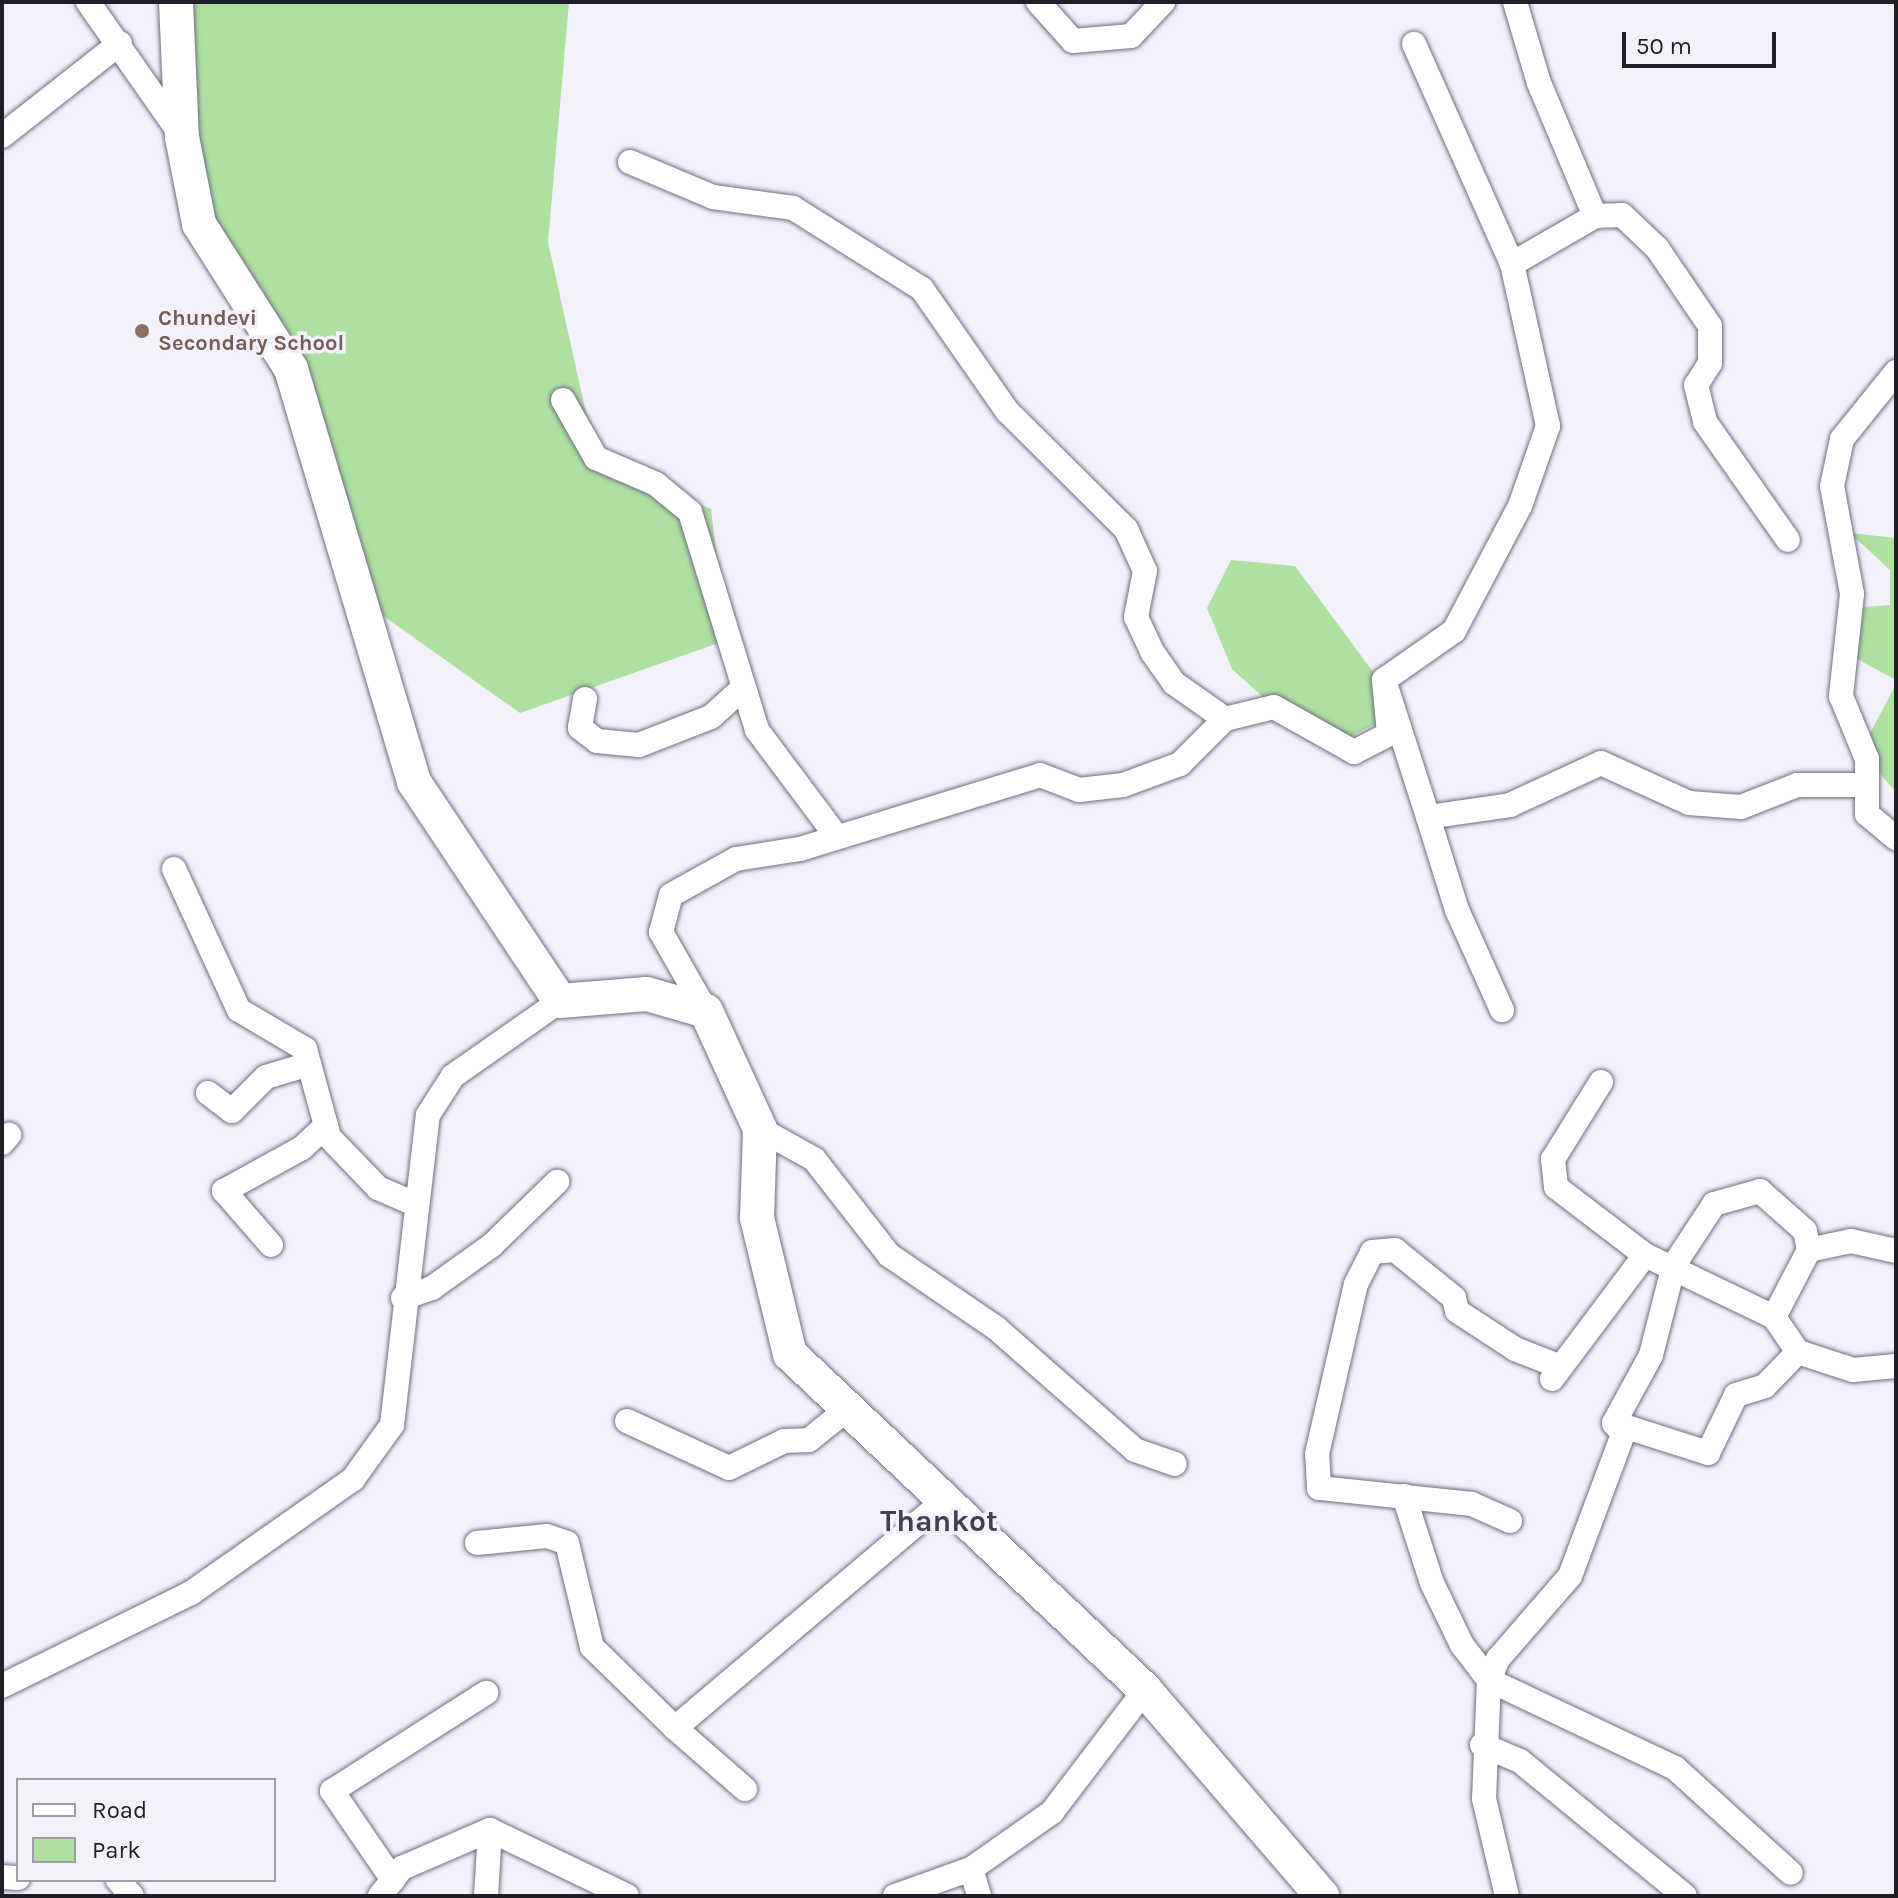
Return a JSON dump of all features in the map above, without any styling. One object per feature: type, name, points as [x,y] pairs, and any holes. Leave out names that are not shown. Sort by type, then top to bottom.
[{"type":"street","points":[[88,2],[120,43],[182,137]]},
{"type":"street","points":[[176,2],[182,137],[199,224],[291,369],[414,782],[560,1001]]},
{"type":"street","points":[[1038,2],[1073,41],[1131,36],[1163,2]]},
{"type":"street","points":[[1515,2],[1539,83],[1595,216]]},
{"type":"street","points":[[2,136],[120,43]]},
{"type":"street","points":[[1384,680],[1454,631],[1520,506],[1548,426],[1512,264],[1414,44]]},
{"type":"street","points":[[630,162],[713,197],[793,208],[922,289],[1007,411],[1126,529],[1145,571],[1136,617],[1153,653],[1174,683],[1225,719]]},
{"type":"street","points":[[1512,264],[1595,216],[1622,215],[1657,248],[1710,326],[1710,363],[1696,385],[1705,422],[1788,540]]},
{"type":"street","points":[[1896,372],[1842,439],[1832,486],[1852,594],[1841,696],[1867,759],[1861,785],[1867,814],[1896,838]]},
{"type":"street","points":[[563,400],[596,458],[656,484],[690,512],[757,730],[834,833]]},
{"type":"street","points":[[1322,1896],[1145,1690],[845,1411],[790,1354],[757,1218],[760,1129],[706,1011],[661,932],[671,895],[736,859],[800,849],[834,833],[1040,775],[1079,790],[1123,785],[1180,764],[1225,719],[1274,707],[1354,752],[1389,734],[1384,680]]},
{"type":"street","points":[[1384,680],[1457,910],[1502,1010]]},
{"type":"street","points":[[585,699],[580,728],[597,741],[639,745],[711,717],[743,688]]},
{"type":"street","points":[[1428,817],[1510,805],[1601,763],[1689,803],[1741,807],[1797,785],[1861,785]]},
{"type":"street","points":[[174,869],[239,1010],[305,1049],[326,1126],[378,1188],[415,1204]]},
{"type":"street","points":[[2,1686],[191,1593],[353,1479],[392,1425],[403,1298],[428,1115],[453,1076],[560,1001],[647,994],[706,1011]]},
{"type":"street","points":[[208,1093],[232,1111],[266,1077],[309,1064]]},
{"type":"street","points":[[1601,1082],[1553,1159],[1556,1187],[1645,1255],[1674,1265],[1774,1317],[1798,1352],[1853,1370],[1896,1366]]},
{"type":"street","points":[[271,1245],[224,1191],[302,1148],[326,1126]]},
{"type":"street","points":[[760,1129],[814,1159],[889,1255],[996,1328],[1135,1450],[1175,1464]]},
{"type":"street","points":[[403,1298],[432,1288],[492,1245],[557,1182]]},
{"type":"street","points":[[1614,1423],[1651,1355],[1674,1265],[1714,1204],[1760,1191],[1805,1231],[1809,1250],[1774,1317]]},
{"type":"street","points":[[1809,1250],[1851,1241],[1896,1251]]},
{"type":"street","points":[[1510,1521],[1472,1504],[1319,1488],[1317,1454],[1356,1284],[1372,1252],[1395,1250],[1454,1298],[1457,1311],[1556,1374],[1645,1255]]},
{"type":"street","points":[[1614,1423],[1708,1453],[1736,1395],[1765,1386],[1798,1352]]},
{"type":"street","points":[[627,1421],[729,1468],[784,1441],[809,1440],[845,1411]]},
{"type":"street","points":[[1507,1896],[1484,1799],[1482,1745],[1489,1680],[1498,1659],[1570,1576],[1623,1434],[1614,1423]]},
{"type":"street","points":[[1404,1496],[1432,1583],[1462,1645],[1489,1680],[1675,1768],[1791,1873]]},
{"type":"street","points":[[675,1728],[942,1502]]},
{"type":"street","points":[[477,1543],[547,1536],[567,1543],[592,1647],[675,1728],[745,1789]]},
{"type":"street","points":[[895,1896],[971,1869],[1052,1812],[1145,1690]]},
{"type":"street","points":[[486,1693],[332,1791],[387,1888],[402,1868],[490,1830],[627,1896]]},
{"type":"street","points":[[1482,1745],[1520,1761],[1685,1896]]},
{"type":"street","points":[[486,1896],[490,1830]]},
{"type":"street","points":[[971,1869],[979,1896]]},
{"type":"green space","points":[[177,2],[569,2],[548,242],[596,458],[711,509],[727,640],[520,713],[361,600],[267,360],[199,224]]},
{"type":"green space","points":[[1850,533],[1896,538],[1896,680],[1857,659],[1864,607],[1890,605],[1890,570]]},
{"type":"green space","points":[[1231,560],[1295,566],[1393,699],[1386,719],[1349,737],[1262,696],[1232,669],[1207,608]]},
{"type":"green space","points":[[1896,684],[1896,792],[1867,759],[1867,739]]},
{"type":"place","name":"Chundevi Secondary School","points":[[142,331]]},
{"type":"district","name":"Thankot","points":[[939,1521]]}]
